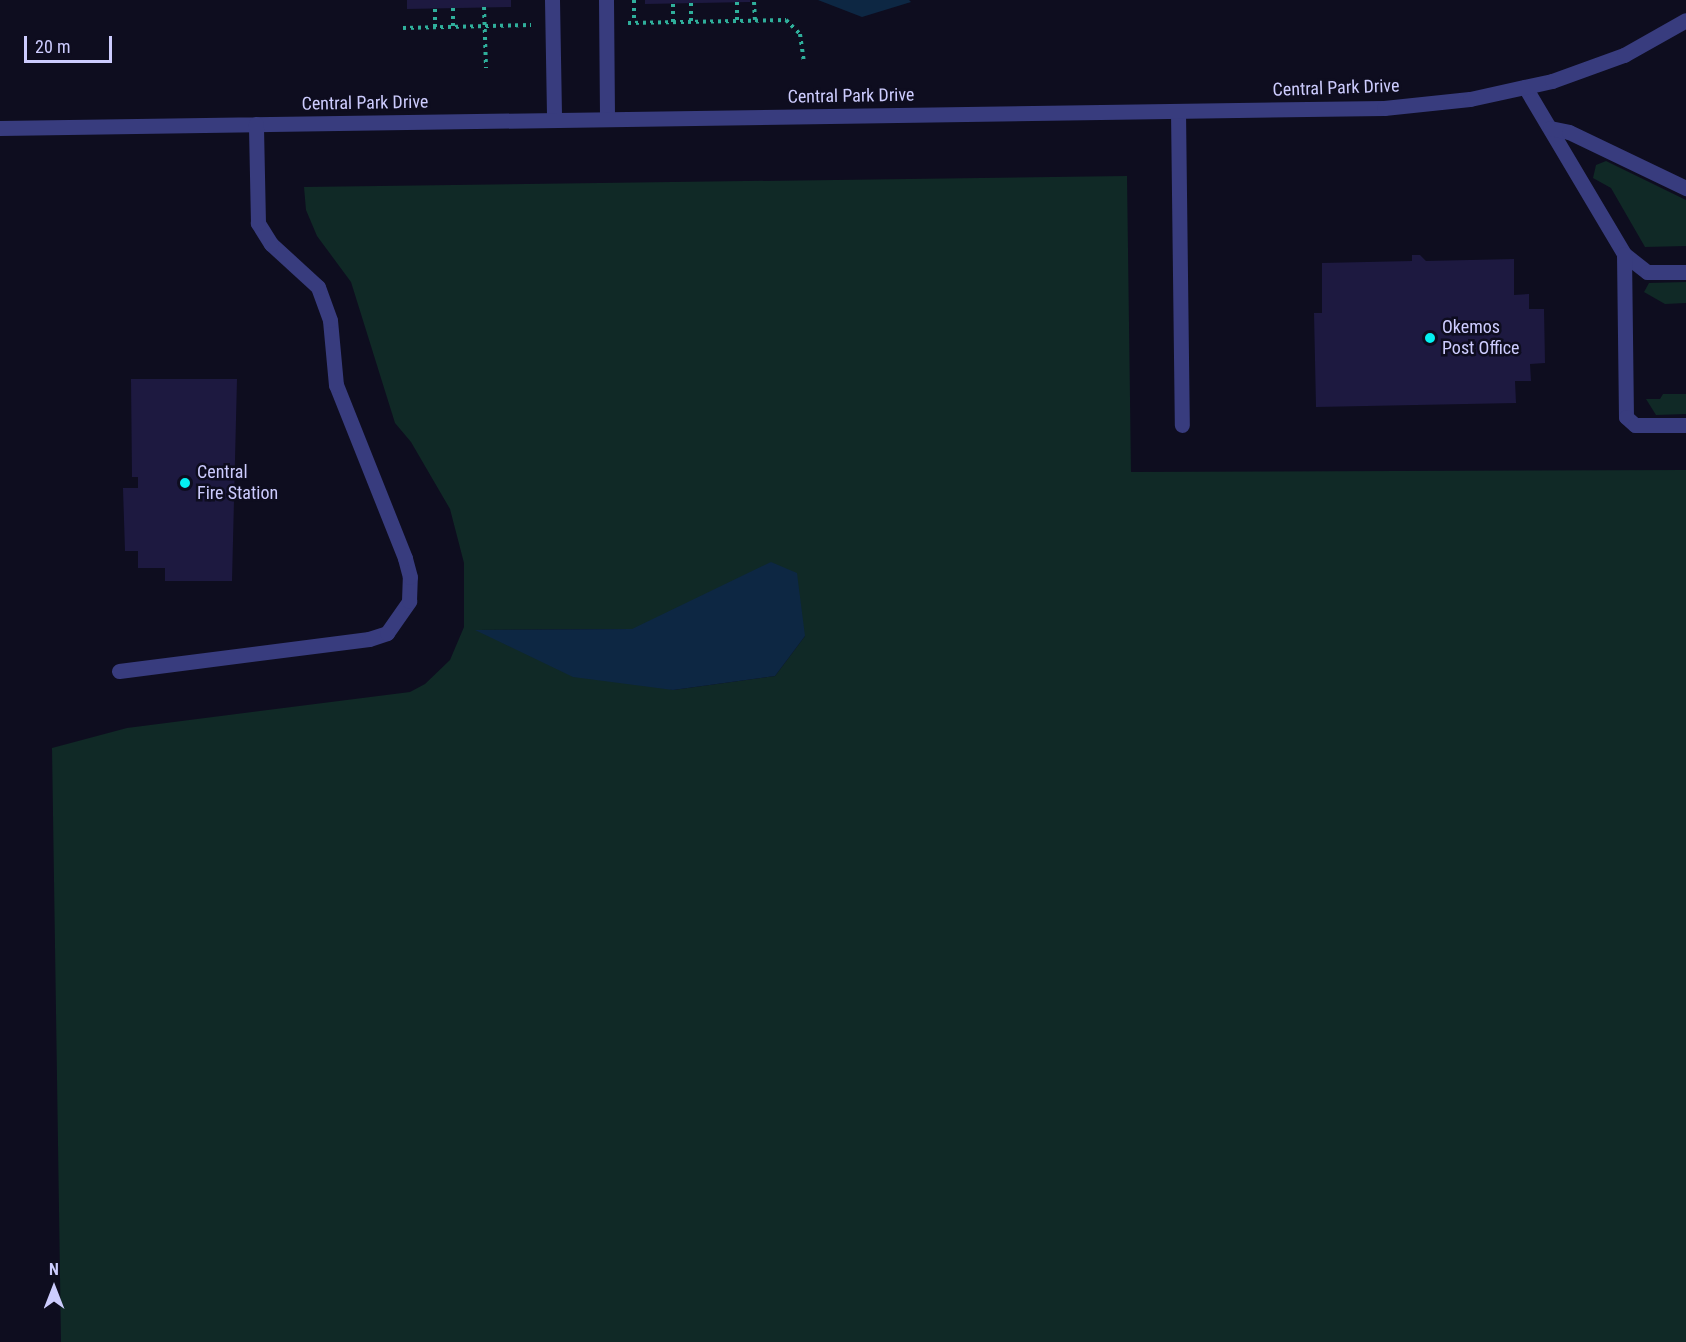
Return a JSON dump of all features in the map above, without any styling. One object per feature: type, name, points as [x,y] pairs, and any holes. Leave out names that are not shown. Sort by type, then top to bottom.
[{"type":"street","points":[[552,0],[554,120]]},
{"type":"street","points":[[606,0],[607,119]]},
{"type":"street","name":"Central Park Drive","points":[[0,128],[1384,108],[1470,99],[1552,81],[1624,55],[1686,20]]},
{"type":"street","points":[[1525,87],[1624,254],[1647,272],[1686,272]]},
{"type":"street","points":[[1178,111],[1182,425]]},
{"type":"street","points":[[119,671],[369,639],[387,633],[406,611],[409,601],[410,577],[405,558],[336,385],[330,320],[318,287],[271,244],[258,223],[256,124]]},
{"type":"street","points":[[1550,128],[1569,132],[1686,188]]},
{"type":"street","points":[[1624,254],[1626,417],[1635,425],[1686,424]]},
{"type":"path","points":[[634,0],[634,23]]},
{"type":"path","points":[[737,2],[737,21]]},
{"type":"path","points":[[754,2],[755,20]]},
{"type":"path","points":[[691,3],[691,22]]},
{"type":"path","points":[[673,4],[673,22]]},
{"type":"path","points":[[484,7],[486,68]]},
{"type":"path","points":[[453,8],[453,27]]},
{"type":"path","points":[[435,9],[435,28]]},
{"type":"green space","points":[[1606,161],[1686,200],[1686,246],[1645,247],[1611,188],[1593,178],[1596,165]]},
{"type":"green space","points":[[1127,176],[1131,472],[1686,470],[1686,1342],[61,1342],[52,748],[127,728],[410,692],[425,684],[450,660],[464,627],[464,563],[450,509],[411,442],[395,423],[351,282],[317,236],[306,210],[304,187]],"holes":[[[632,629],[805,636],[775,676],[673,690],[477,630]]]},
{"type":"green space","points":[[1686,282],[1686,303],[1665,304],[1644,292],[1649,283]]},
{"type":"green space","points":[[1663,394],[1686,394],[1686,414],[1656,415],[1646,399],[1660,399]]},
{"type":"water","points":[[818,0],[909,0],[911,2],[862,17]]},
{"type":"water","points":[[771,562],[797,573],[805,636],[775,676],[673,690],[573,677],[475,630],[632,629]]},
{"type":"building","points":[[407,0],[511,0],[511,7],[407,9]]},
{"type":"building","points":[[645,0],[750,0],[750,2],[645,4]]},
{"type":"building","name":"Okemos Post Office","points":[[1412,255],[1420,255],[1426,261],[1514,259],[1514,295],[1529,294],[1529,309],[1544,309],[1545,363],[1530,364],[1531,381],[1515,381],[1516,403],[1316,407],[1314,313],[1322,313],[1322,263],[1412,261]]},
{"type":"building","name":"Central Fire Station","points":[[131,379],[237,379],[232,581],[165,581],[165,568],[138,568],[138,551],[125,551],[123,488],[138,488],[138,477],[132,477]]},
{"type":"place","name":"Okemos Post Office","points":[[1430,338]]},
{"type":"place","name":"Central Fire Station","points":[[185,483]]}]
